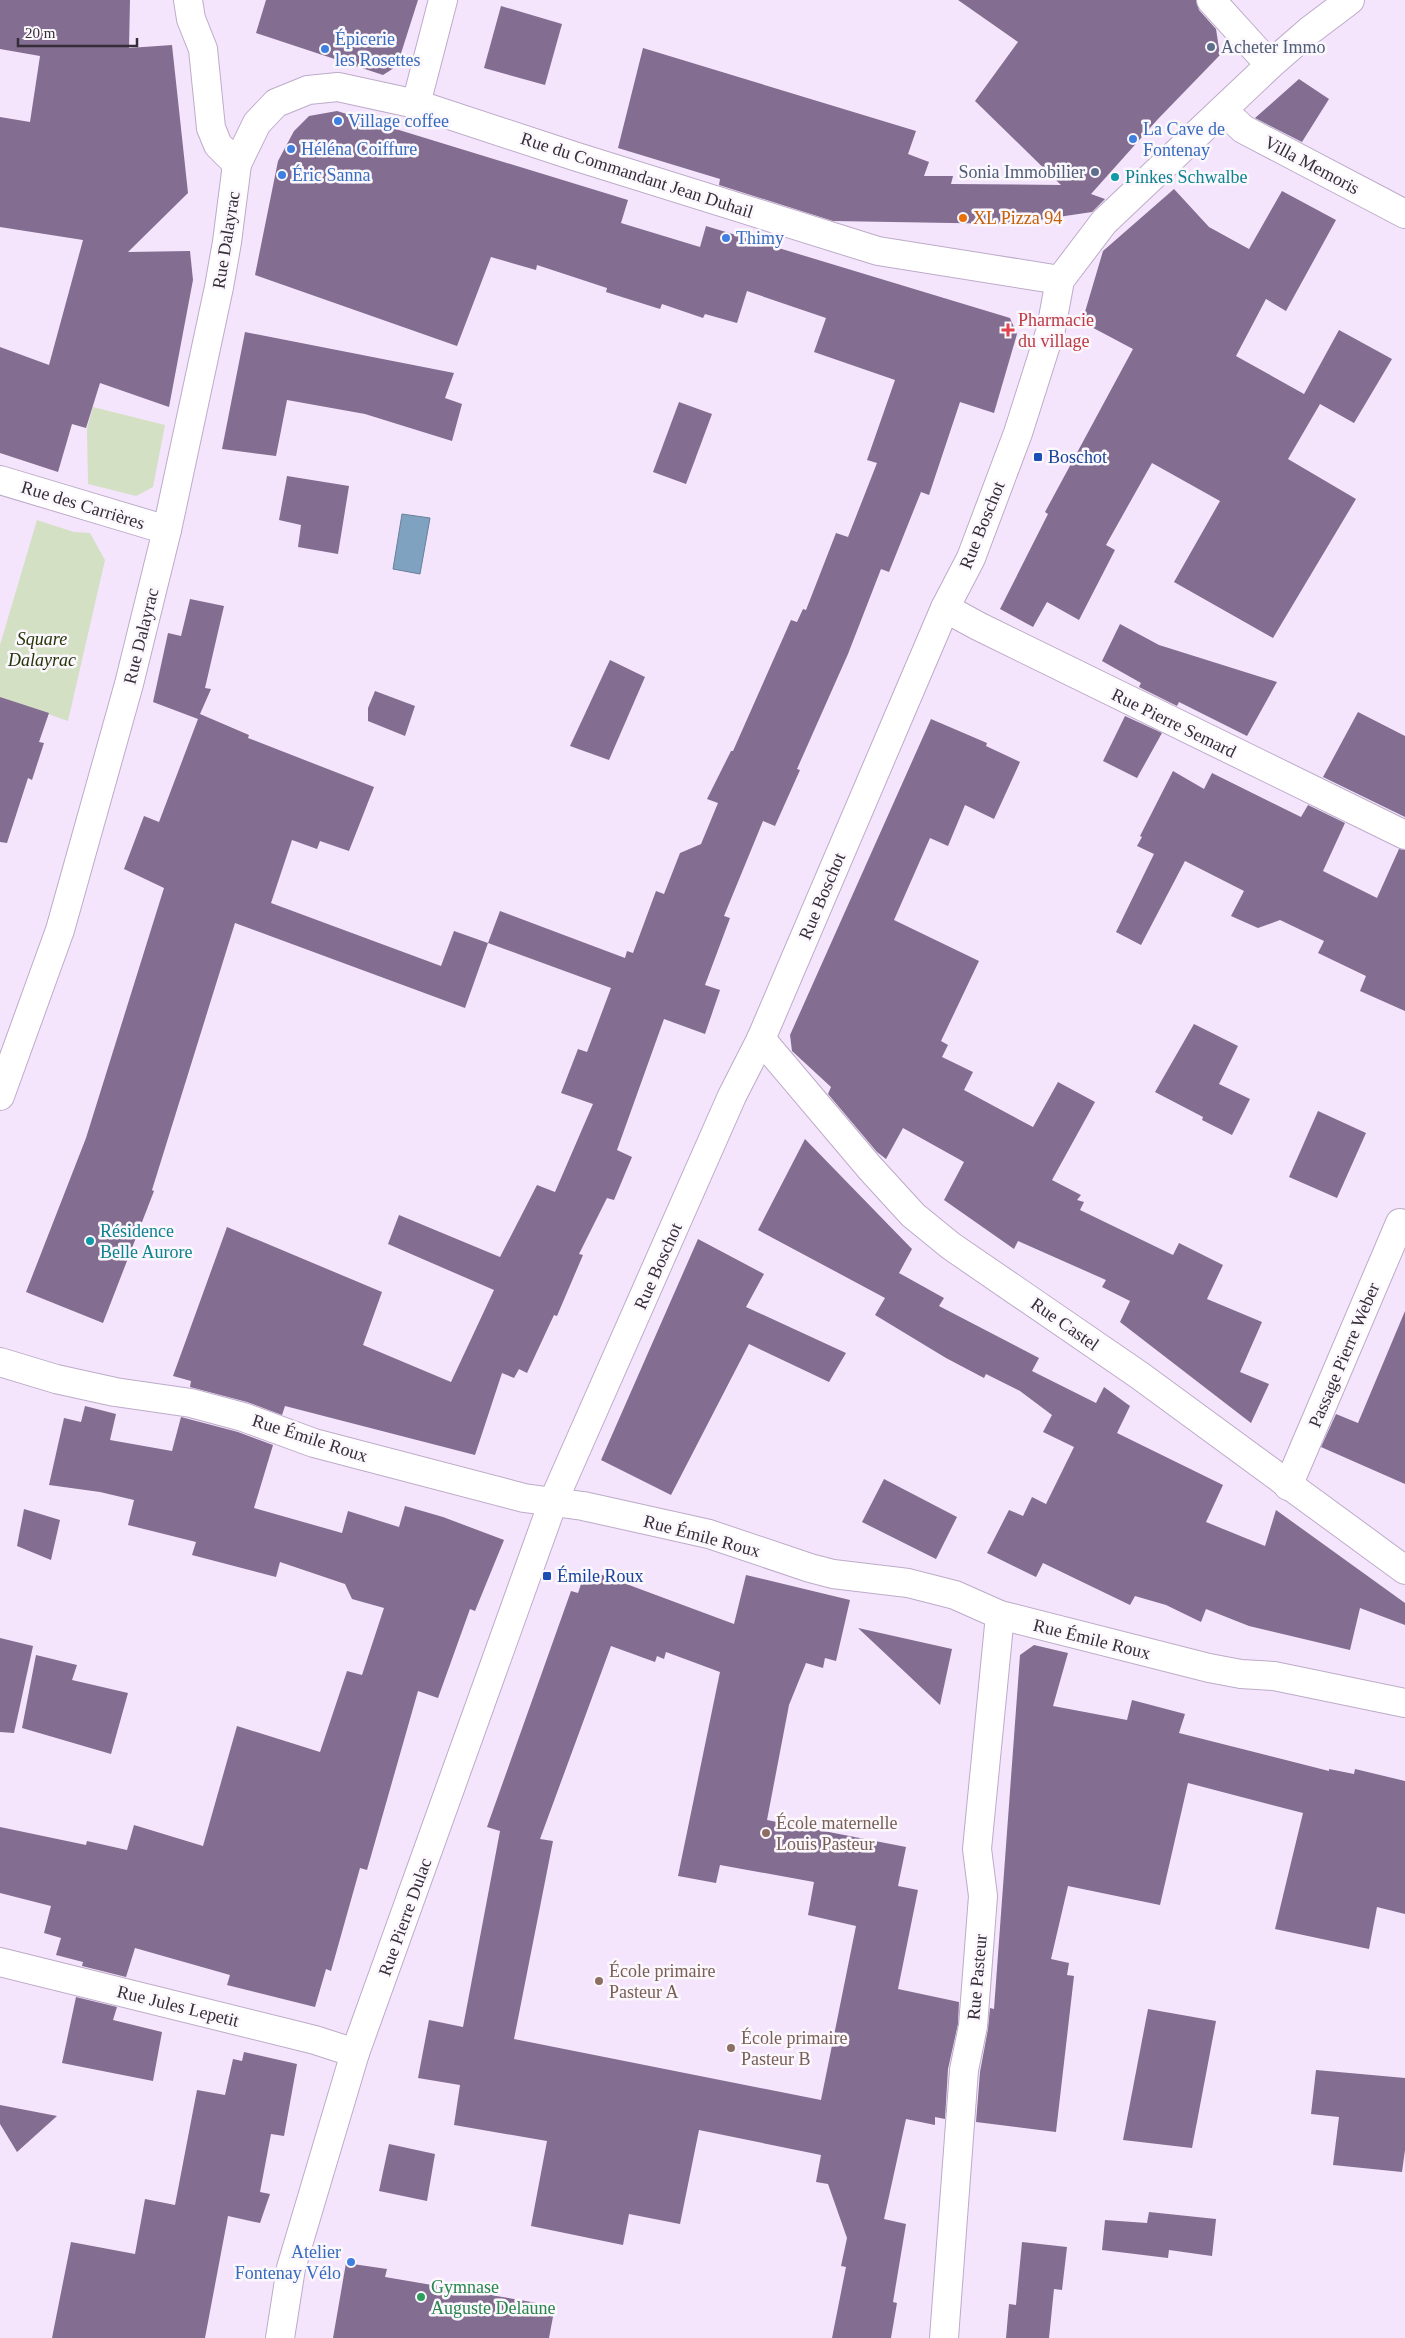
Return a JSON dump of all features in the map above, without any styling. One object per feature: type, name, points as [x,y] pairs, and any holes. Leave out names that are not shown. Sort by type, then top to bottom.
[{"type":"street","points":[[188,0],[191,19],[203,49],[211,128],[218,145],[237,164]]},
{"type":"street","points":[[416,104],[443,0]]},
{"type":"street","points":[[1211,0],[1270,65]]},
{"type":"street","points":[[1060,280],[1104,222],[1270,65],[1309,31],[1350,0]]},
{"type":"street","name":"Rue du Commandant Jean Duhail","points":[[237,164],[256,123],[276,103],[308,90],[338,87],[416,104],[574,156],[878,251],[1060,280]]},
{"type":"street","name":"Villa Memoris","points":[[1223,110],[1243,130],[1405,214]]},
{"type":"street","name":"Rue Dalayrac","points":[[0,1096],[60,930],[129,684],[166,530],[219,287],[237,164]]},
{"type":"street","name":"Rue Boschot","points":[[554,1502],[732,1096],[761,1039],[945,608],[971,558],[1018,433],[1051,329],[1060,280]]},
{"type":"street","name":"Rue des Carrières","points":[[0,480],[166,530]]},
{"type":"street","name":"Rue Pierre Semard","points":[[945,608],[978,626],[1405,835]]},
{"type":"street","name":"Rue Castel","points":[[761,1039],[870,1168],[913,1215],[951,1246],[1139,1375],[1405,1570]]},
{"type":"street","name":"Passage Pierre Weber","points":[[1288,1486],[1400,1223]]},
{"type":"street","name":"Rue Émile Roux","points":[[0,1362],[66,1381],[115,1392],[191,1403],[243,1417],[314,1444],[524,1498],[583,1506],[709,1534],[833,1574],[908,1583],[955,1595],[1000,1615],[1209,1668],[1241,1674],[1274,1676],[1405,1703]]},
{"type":"street","name":"Rue Pierre Dulac","points":[[280,2338],[291,2268],[355,2053],[554,1502]]},
{"type":"street","name":"Rue Pasteur","points":[[944,2338],[963,2080],[973,2026],[983,1896],[977,1850],[1000,1615]]},
{"type":"street","name":"Rue Jules Lepetit","points":[[0,1962],[315,2040],[355,2053]]},
{"type":"green space","points":[[93,407],[165,425],[153,487],[136,496],[88,484],[87,428]]},
{"type":"green space","name":"Square Dalayrac","points":[[37,520],[74,532],[90,533],[105,560],[68,721],[0,697],[0,645]]},
{"type":"water","points":[[402,514],[430,518],[420,574],[393,569]]},
{"type":"building","points":[[0,0],[130,0],[129,48],[172,45],[188,193],[128,252],[190,251],[193,280],[169,407],[100,383],[86,428],[72,424],[58,472],[0,453],[0,347],[49,365],[83,240],[0,227],[0,117],[30,122],[40,56],[0,49]]},
{"type":"building","points":[[266,0],[418,0],[397,66],[383,75],[256,33]]},
{"type":"building","points":[[958,0],[1196,0],[1199,10],[1216,29],[1220,55],[1158,119],[1091,194],[1105,199],[1092,212],[1011,224],[833,221],[719,185],[720,179],[618,148],[643,48],[916,131],[908,154],[929,162],[924,176],[953,176],[951,184],[1061,185],[975,101],[1018,42]]},
{"type":"building","points":[[501,6],[562,24],[545,85],[484,68]]},
{"type":"building","points":[[1299,79],[1329,99],[1302,142],[1255,118]]},
{"type":"building","points":[[337,111],[628,200],[621,223],[700,247],[706,226],[1010,318],[1017,334],[994,413],[960,402],[929,495],[921,492],[889,572],[881,569],[848,654],[797,769],[800,770],[775,826],[763,821],[724,916],[730,918],[705,985],[720,990],[705,1034],[664,1019],[617,1150],[632,1157],[614,1200],[607,1198],[579,1254],[583,1255],[557,1316],[554,1315],[527,1373],[519,1369],[514,1378],[502,1373],[475,1455],[285,1406],[282,1415],[247,1402],[190,1387],[191,1381],[173,1376],[227,1227],[382,1292],[363,1345],[451,1382],[494,1290],[388,1244],[399,1215],[500,1257],[537,1185],[555,1192],[593,1104],[561,1093],[578,1049],[587,1052],[611,988],[488,943],[500,911],[625,958],[627,951],[633,953],[656,891],[664,894],[680,853],[701,844],[718,803],[707,799],[731,751],[733,751],[791,620],[797,622],[803,609],[806,610],[836,533],[848,537],[877,463],[867,460],[895,380],[814,352],[826,318],[747,291],[737,323],[705,314],[703,318],[662,304],[660,309],[606,292],[607,288],[537,265],[536,270],[491,257],[457,346],[255,275],[278,161],[294,131],[309,116]]},
{"type":"building","points":[[1174,189],[1209,227],[1249,249],[1282,191],[1336,220],[1286,311],[1266,299],[1236,356],[1304,394],[1339,330],[1392,359],[1354,423],[1320,404],[1288,459],[1356,499],[1273,638],[1174,582],[1220,501],[1152,463],[1106,545],[1115,550],[1079,620],[1047,602],[1033,627],[1000,609],[1048,514],[1045,512],[1133,349],[1082,322],[1103,251]]},
{"type":"building","points":[[245,332],[454,373],[445,398],[462,404],[452,441],[365,414],[287,400],[276,456],[222,449]]},
{"type":"building","points":[[679,402],[712,414],[686,484],[653,472]]},
{"type":"building","points":[[287,476],[349,486],[338,554],[298,547],[301,525],[279,520]]},
{"type":"building","points":[[190,599],[224,606],[205,688],[211,689],[200,714],[249,735],[248,738],[374,787],[349,851],[320,841],[317,849],[292,840],[271,903],[441,966],[454,931],[488,943],[465,1008],[235,923],[152,1190],[154,1191],[103,1323],[26,1292],[86,1138],[164,888],[124,869],[144,816],[159,822],[198,719],[153,702],[168,633],[181,636]]},
{"type":"building","points":[[1120,624],[1159,645],[1277,682],[1247,736],[1179,702],[1177,706],[1139,687],[1141,683],[1102,661]]},
{"type":"building","points":[[610,660],[645,677],[609,760],[570,746]]},
{"type":"building","points":[[375,691],[415,706],[405,736],[368,721],[368,708]]},
{"type":"building","points":[[0,697],[49,713],[39,742],[44,743],[32,780],[28,778],[7,843],[0,842]]},
{"type":"building","points":[[1358,712],[1405,736],[1405,817],[1323,777]]},
{"type":"building","points":[[1125,716],[1162,733],[1137,778],[1103,761]]},
{"type":"building","points":[[931,719],[987,743],[986,746],[1020,762],[994,819],[965,805],[948,846],[930,838],[894,920],[979,961],[941,1041],[948,1045],[942,1057],[973,1072],[964,1090],[1033,1127],[1058,1082],[1095,1102],[1052,1180],[1081,1195],[1077,1200],[1084,1202],[1080,1210],[1173,1255],[1179,1243],[1223,1265],[1207,1299],[1262,1322],[1240,1372],[1269,1384],[1251,1423],[1120,1322],[1130,1301],[1102,1287],[1106,1280],[1018,1241],[1014,1249],[944,1200],[964,1162],[903,1128],[886,1159],[877,1152],[828,1094],[831,1087],[792,1051],[790,1035]]},
{"type":"building","points":[[1173,771],[1204,789],[1212,773],[1301,817],[1308,805],[1345,823],[1323,871],[1377,898],[1399,849],[1405,850],[1405,1011],[1360,991],[1366,976],[1318,953],[1324,941],[1280,920],[1258,928],[1231,916],[1244,891],[1185,861],[1141,945],[1116,932],[1154,854],[1137,846],[1142,837],[1140,836]]},
{"type":"building","points":[[1194,1024],[1238,1046],[1219,1084],[1250,1099],[1232,1135],[1202,1120],[1203,1117],[1155,1092]]},
{"type":"building","points":[[1318,1111],[1366,1133],[1337,1198],[1289,1177]]},
{"type":"building","points":[[805,1139],[912,1249],[899,1273],[944,1298],[939,1306],[1039,1358],[1032,1371],[1096,1403],[1104,1387],[1130,1406],[1117,1433],[1223,1485],[1206,1522],[1265,1546],[1276,1510],[1405,1603],[1405,1625],[1360,1608],[1350,1650],[1249,1626],[1206,1609],[1201,1622],[1166,1605],[1135,1596],[1130,1605],[1043,1563],[1036,1577],[987,1553],[1009,1510],[1023,1516],[1032,1497],[1046,1504],[1074,1447],[1043,1432],[1052,1415],[1020,1391],[986,1374],[984,1378],[946,1358],[875,1315],[885,1298],[758,1230]]},
{"type":"building","points":[[698,1239],[764,1274],[746,1307],[846,1353],[829,1382],[749,1344],[671,1495],[601,1460]]},
{"type":"building","points":[[1405,1311],[1405,1484],[1321,1447],[1336,1414],[1358,1423]]},
{"type":"building","points":[[85,1406],[116,1414],[110,1440],[172,1451],[181,1417],[238,1432],[273,1445],[254,1508],[342,1533],[348,1511],[399,1527],[405,1506],[443,1517],[504,1540],[475,1611],[470,1609],[438,1698],[418,1691],[367,1870],[360,1868],[331,1971],[326,1969],[315,2007],[227,1985],[230,1975],[135,1948],[126,1977],[82,1966],[83,1962],[56,1955],[61,1938],[44,1933],[51,1906],[0,1893],[0,1827],[86,1845],[87,1841],[127,1850],[134,1825],[203,1846],[237,1726],[320,1752],[347,1671],[362,1675],[384,1608],[352,1599],[345,1584],[280,1562],[276,1577],[192,1555],[196,1542],[128,1525],[134,1500],[100,1492],[49,1485],[64,1418],[81,1422]]},
{"type":"building","points":[[884,1479],[957,1517],[936,1559],[862,1522]]},
{"type":"building","points":[[24,1509],[60,1520],[51,1560],[17,1546]]},
{"type":"building","points":[[586,1569],[734,1624],[746,1575],[850,1600],[836,1661],[825,1658],[823,1668],[806,1663],[789,1705],[767,1820],[906,1847],[898,1886],[918,1890],[898,1989],[959,2002],[958,2024],[948,2069],[945,2119],[935,2117],[935,2125],[906,2119],[884,2219],[906,2224],[893,2302],[897,2303],[891,2338],[832,2338],[846,2267],[841,2266],[847,2238],[828,2184],[816,2182],[821,2155],[699,2130],[680,2224],[629,2214],[623,2245],[531,2226],[547,2141],[454,2125],[460,2085],[418,2078],[429,2020],[463,2027],[500,1831],[487,1827],[571,1591],[578,1593]],"holes":[[[611,1646],[655,1662],[657,1656],[664,1659],[666,1652],[720,1672],[678,1876],[716,1883],[720,1865],[814,1882],[808,1915],[856,1926],[821,2100],[514,2039],[553,1841],[540,1839]]]},
{"type":"building","points":[[858,1628],[952,1649],[940,1705]]},
{"type":"building","points":[[0,1638],[33,1646],[14,1733],[0,1732]]},
{"type":"building","points":[[1034,1645],[1068,1653],[1053,1706],[1127,1720],[1132,1700],[1185,1714],[1179,1733],[1329,1771],[1329,1769],[1354,1774],[1355,1769],[1405,1781],[1405,1914],[1377,1907],[1369,1949],[1275,1929],[1303,1813],[1188,1783],[1160,1905],[1068,1886],[1051,1959],[1069,1963],[1067,1975],[1074,1976],[1056,2132],[976,2122],[980,2072],[990,2008],[994,2009],[1020,1655]]},
{"type":"building","points":[[36,1655],[77,1665],[72,1680],[128,1693],[111,1754],[22,1728]]},
{"type":"building","points":[[76,1997],[117,2007],[113,2020],[162,2032],[153,2081],[62,2063]]},
{"type":"building","points":[[1148,2009],[1216,2021],[1192,2148],[1123,2140]]},
{"type":"building","points":[[244,2052],[297,2064],[284,2136],[271,2134],[260,2192],[270,2194],[260,2223],[228,2216],[205,2338],[52,2338],[71,2242],[135,2254],[145,2199],[175,2205],[197,2090],[225,2095],[233,2059],[242,2061]]},
{"type":"building","points":[[1316,2070],[1405,2078],[1405,2150],[1402,2172],[1333,2165],[1339,2117],[1311,2114]]},
{"type":"building","points":[[0,2105],[57,2116],[17,2152],[0,2124]]},
{"type":"building","points":[[389,2144],[435,2154],[427,2201],[379,2191]]},
{"type":"building","points":[[1149,2212],[1216,2219],[1212,2256],[1169,2250],[1168,2258],[1102,2250],[1105,2220],[1147,2223]]},
{"type":"building","points":[[1022,2242],[1067,2247],[1062,2290],[1054,2289],[1049,2338],[1006,2338],[1009,2304],[1016,2305]]},
{"type":"building","name":"Gymnase Auguste Delaune","points":[[346,2263],[387,2269],[385,2277],[555,2306],[549,2338],[333,2338]]},
{"type":"place","name":"Acheter Immo","points":[[1211,47]]},
{"type":"place","name":"Épicerie les Rosettes","points":[[325,49]]},
{"type":"place","name":"Village coffee","points":[[338,121]]},
{"type":"place","name":"La Cave de Fontenay","points":[[1133,139]]},
{"type":"place","name":"Héléna Coiffure","points":[[291,149]]},
{"type":"place","name":"Sonia Immobilier","points":[[1095,172]]},
{"type":"place","name":"Éric Sanna","points":[[282,175]]},
{"type":"place","name":"Pinkes Schwalbe","points":[[1115,177]]},
{"type":"place","name":"XL Pizza 94","points":[[963,218]]},
{"type":"place","name":"Thimy","points":[[726,238]]},
{"type":"place","name":"Pharmacie du village","points":[[1008,330]]},
{"type":"place","name":"Boschot","points":[[1038,457]]},
{"type":"place","name":"Résidence Belle Aurore","points":[[90,1241]]},
{"type":"place","name":"Émile Roux","points":[[547,1576]]},
{"type":"place","name":"École maternelle Louis Pasteur","points":[[766,1833]]},
{"type":"place","name":"École primaire Pasteur A","points":[[599,1981]]},
{"type":"place","name":"École primaire Pasteur B","points":[[731,2048]]},
{"type":"place","name":"Atelier Fontenay Vélo","points":[[351,2262]]},
{"type":"place","name":"Gymnase Auguste Delaune","points":[[421,2297]]}]
